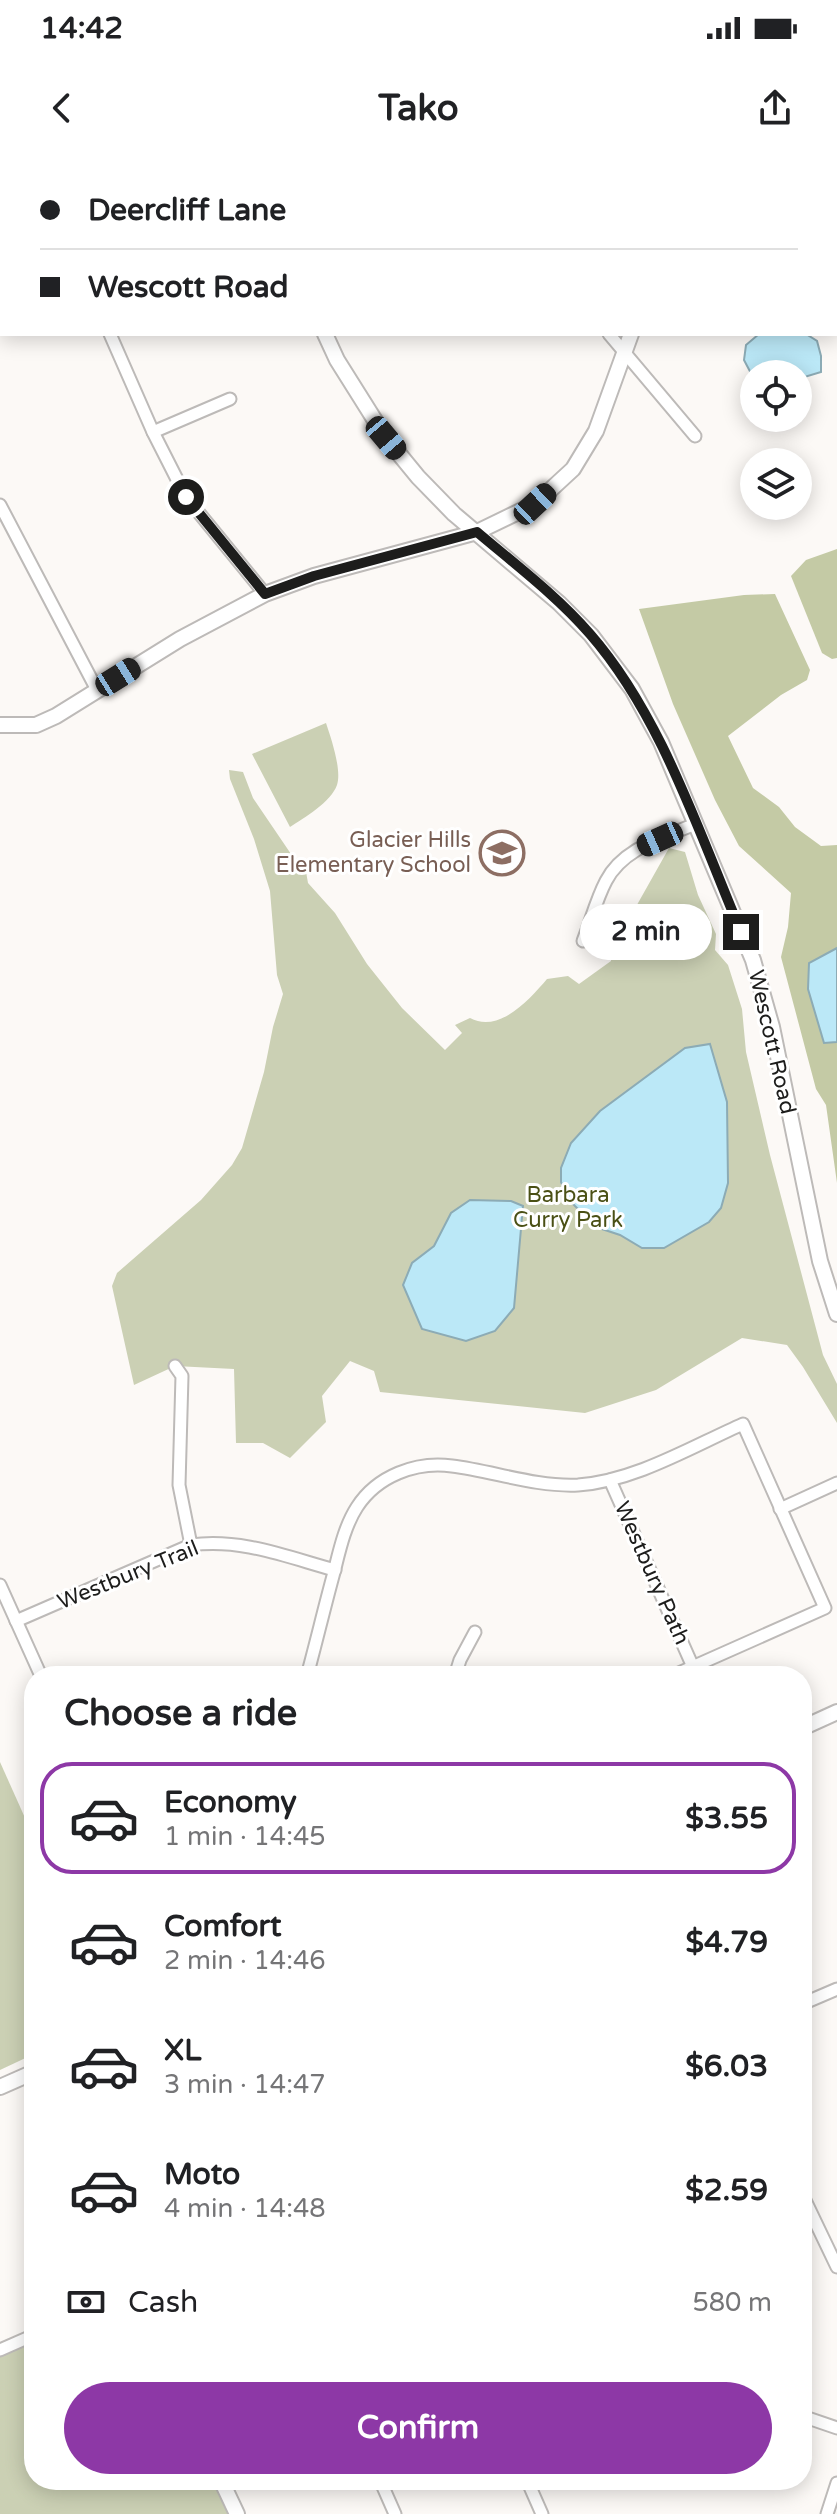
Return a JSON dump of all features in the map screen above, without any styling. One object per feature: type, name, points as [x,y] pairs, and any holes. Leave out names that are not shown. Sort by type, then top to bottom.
[{"type":"street","points":[[111,336],[153,432],[186,497],[265,594]]},
{"type":"street","name":"Wescott Road","points":[[326,336],[337,360],[386,438],[418,477],[454,514],[559,603],[591,635],[624,678],[661,742],[753,960],[772,1027],[820,1261],[837,1314]]},
{"type":"street","points":[[611,336],[695,436]]},
{"type":"street","points":[[0,725],[36,725],[56,716],[180,639],[265,594],[314,576],[477,532],[535,504],[573,469],[596,431],[630,336]]},
{"type":"street","points":[[153,432],[230,399]]},
{"type":"street","points":[[0,505],[97,690]]},
{"type":"street","points":[[583,941],[602,890],[618,864],[634,851],[695,824]]},
{"type":"street","points":[[175,1366],[182,1376],[179,1485],[191,1545]]},
{"type":"street","points":[[310,1666],[345,1532],[357,1507],[374,1487],[396,1473],[419,1466],[449,1465],[551,1484],[579,1485],[610,1480],[644,1469],[743,1424],[825,1608],[695,1666]]},
{"type":"street","name":"Westbury Path","points":[[610,1480],[693,1666]]},
{"type":"street","points":[[780,1509],[837,1483]]},
{"type":"street","name":"Westbury Trail","points":[[16,1621],[191,1545],[214,1542],[239,1544],[335,1570]]},
{"type":"street","points":[[0,1585],[36,1666]]},
{"type":"street","points":[[458,1666],[475,1632]]},
{"type":"street","points":[[812,1723],[837,1712]]},
{"type":"street","points":[[812,2000],[837,1989]]},
{"type":"street","points":[[0,2087],[24,2076]]},
{"type":"street","points":[[812,2215],[837,2267]]},
{"type":"street","points":[[0,2350],[24,2339]]},
{"type":"street","points":[[812,2419],[837,2428]]},
{"type":"street","points":[[827,2514],[837,2483]]},
{"type":"street","points":[[226,2490],[237,2514]]},
{"type":"street","points":[[384,2490],[395,2514]]},
{"type":"street","points":[[531,2490],[542,2514]]},
{"type":"green space","points":[[837,549],[837,658],[832,659],[822,653],[791,576],[806,560]]},
{"type":"green space","points":[[775,594],[810,670],[807,680],[781,695],[728,736],[753,788],[779,807],[795,827],[821,846],[837,845],[837,948],[809,963],[808,989],[824,1043],[837,1042],[837,1183],[826,1105],[816,1089],[781,957],[791,893],[739,846],[673,704],[639,609],[744,595]]},
{"type":"green space","points":[[326,723],[337,763],[337,785],[323,803],[290,827],[252,754]]},
{"type":"green space","name":"Barbara Curry Park","points":[[229,770],[243,772],[253,798],[291,854],[305,866],[308,883],[335,913],[367,964],[402,1008],[445,1050],[462,1033],[455,1025],[470,1018],[481,1022],[503,1018],[523,1004],[547,979],[568,976],[579,984],[611,961],[611,951],[669,848],[685,852],[698,895],[716,934],[715,950],[728,965],[742,1009],[746,1052],[770,1155],[823,1355],[837,1384],[837,1423],[787,1345],[742,1338],[656,1390],[585,1413],[380,1392],[374,1371],[350,1361],[322,1396],[326,1422],[290,1458],[263,1443],[236,1443],[234,1369],[175,1366],[134,1385],[112,1286],[117,1273],[201,1200],[232,1165],[242,1148],[283,994],[277,975],[270,891]]},
{"type":"green space","points":[[0,1762],[24,1816],[24,2059],[0,2070]]},
{"type":"green space","points":[[24,2345],[24,2490],[220,2490],[231,2514],[0,2514],[0,2356]]},
{"type":"water","points":[[757,336],[809,336],[817,341],[821,372],[812,375],[812,360],[744,360],[746,345]]},
{"type":"water","points":[[837,948],[837,1042],[824,1043],[808,989],[809,963]]},
{"type":"water","points":[[710,1044],[727,1102],[728,1183],[721,1208],[709,1222],[664,1248],[642,1248],[602,1229],[578,1209],[568,1199],[561,1182],[561,1168],[571,1143],[600,1111],[685,1048]]},
{"type":"water","points":[[470,1200],[511,1201],[523,1206],[514,1308],[495,1331],[466,1341],[422,1329],[403,1285],[412,1263],[434,1246],[451,1213]]},
{"type":"place","name":"Glacier Hills Elementary School","points":[[502,853]]},
{"type":"route","points":[[186,497],[265,594],[314,576],[477,532],[591,635],[632,689],[661,742],[741,932]]}]
